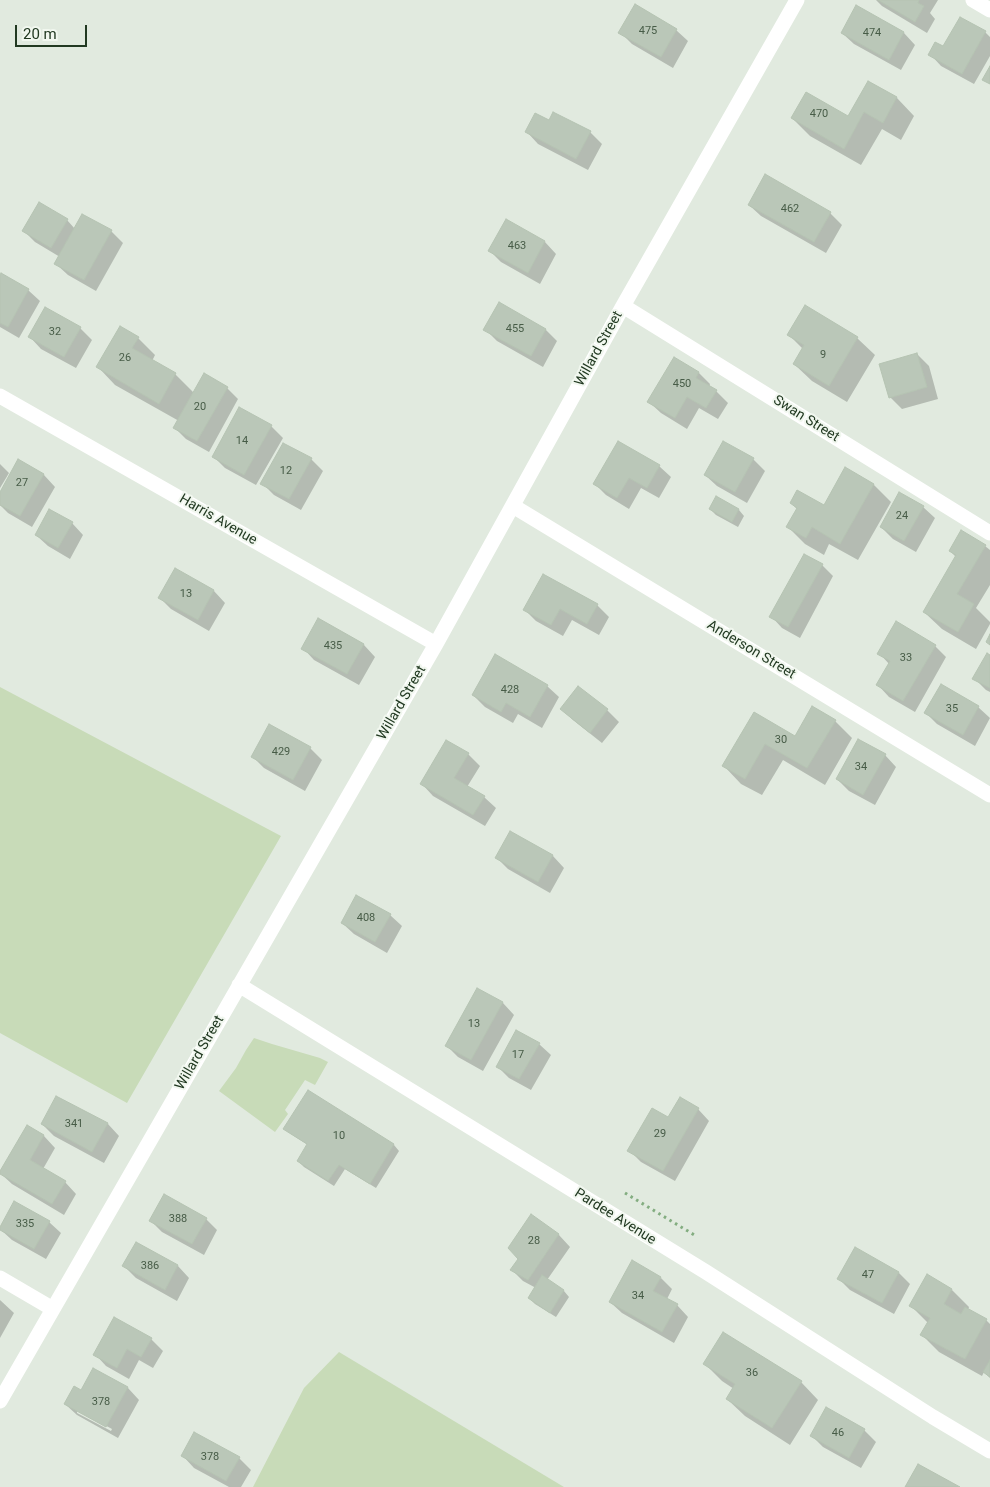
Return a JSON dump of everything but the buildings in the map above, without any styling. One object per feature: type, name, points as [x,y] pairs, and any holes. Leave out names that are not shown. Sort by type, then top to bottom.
[{"type":"street","name":"Willard Street","points":[[0,1401],[436,644],[623,306],[797,0]]},
{"type":"street","points":[[973,0],[990,10]]},
{"type":"street","name":"Swan Street","points":[[623,306],[990,533]]},
{"type":"street","name":"Harris Avenue","points":[[0,396],[436,644]]},
{"type":"street","name":"Anderson Street","points":[[513,506],[990,795]]},
{"type":"street","name":"Pardee Avenue","points":[[239,986],[706,1272],[933,1417],[990,1451]]},
{"type":"street","points":[[0,1278],[53,1309]]},
{"type":"path","points":[[625,1193],[696,1236]]},
{"type":"green space","points":[[0,687],[281,836],[127,1103],[0,1033]]},
{"type":"green space","points":[[254,1038],[328,1062],[315,1085],[305,1080],[285,1110],[288,1114],[275,1132],[219,1091],[236,1068]]},
{"type":"green space","points":[[339,1352],[564,1487],[253,1487],[304,1388]]}]
